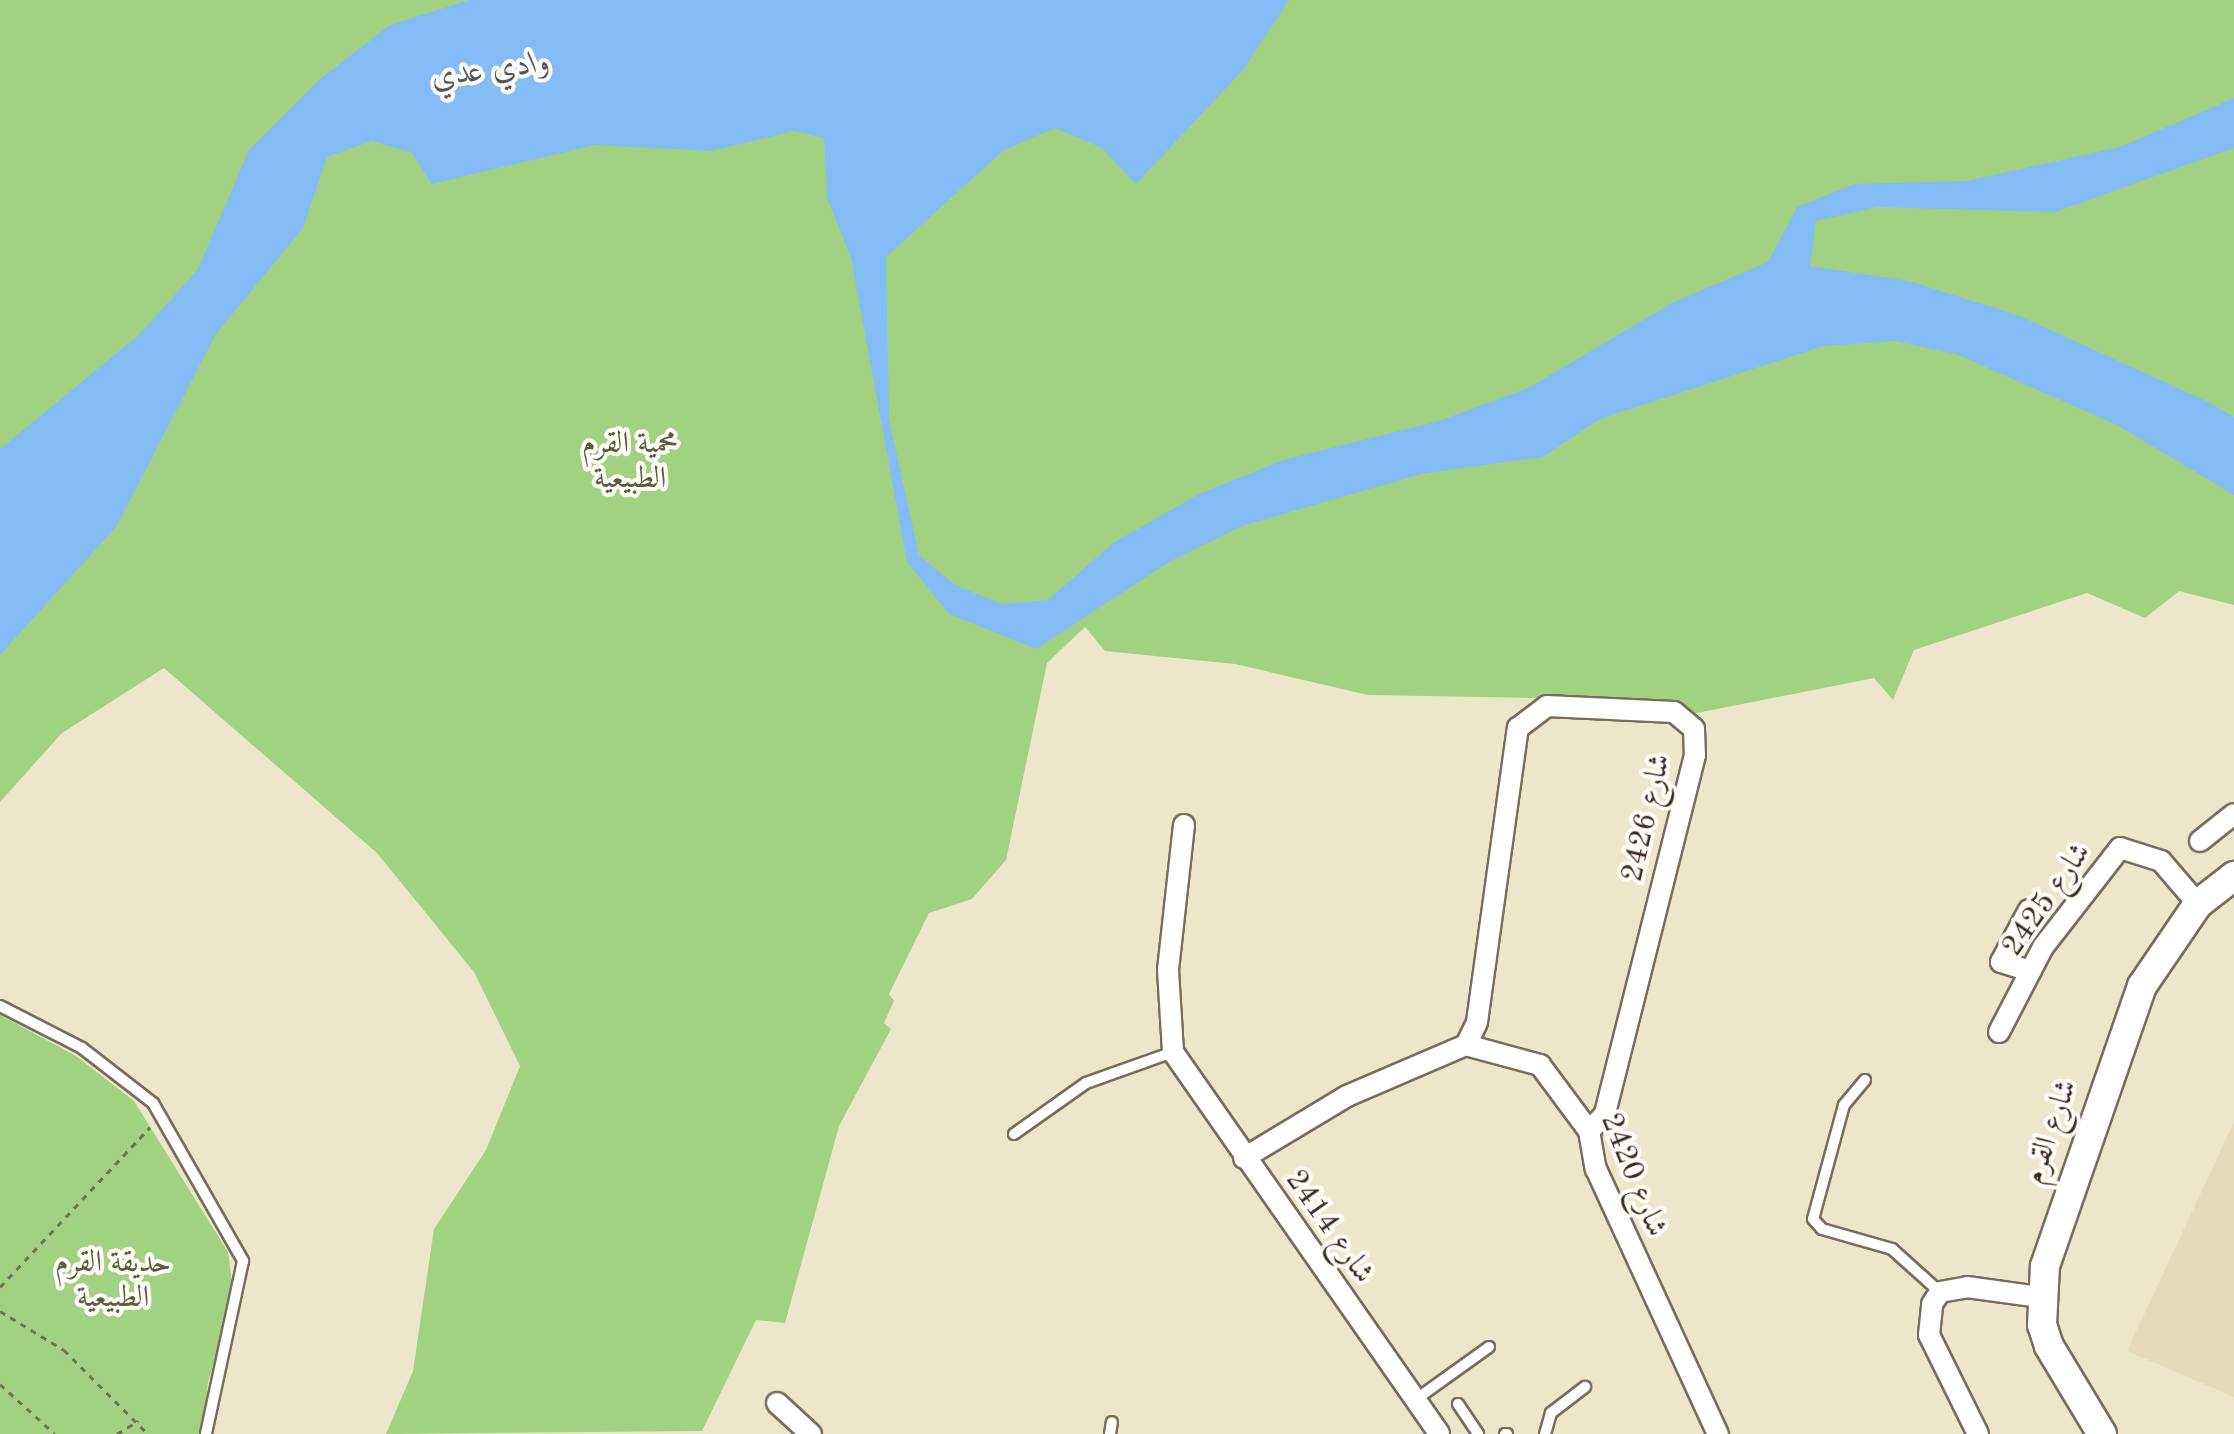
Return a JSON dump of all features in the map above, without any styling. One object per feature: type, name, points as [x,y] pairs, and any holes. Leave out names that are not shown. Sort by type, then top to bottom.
[{"type":"main road","name":"شارع القرم","points":[[2102,1434],[2049,1346],[2040,1297],[2054,1231],[2124,1024],[2161,949],[2198,904],[2234,876]]},
{"type":"street","name":"2426 شارع","points":[[1466,1045],[1477,1022],[1518,728],[1547,706],[1674,712],[1694,729],[1695,755],[1605,1114],[1589,1131]]},
{"type":"street","points":[[2200,841],[2234,814]]},
{"type":"street","points":[[1173,1052],[1168,970],[1184,825]]},
{"type":"street","name":"2425 شارع","points":[[1999,1032],[2031,971],[2120,848],[2161,861],[2198,904]]},
{"type":"street","points":[[2029,910],[2001,962],[2031,971]]},
{"type":"street","points":[[1244,1158],[1347,1096],[1466,1045]]},
{"type":"street","name":"2420 شارع","points":[[1466,1045],[1540,1065],[1589,1131],[1596,1169],[1718,1434]]},
{"type":"street","name":"2414 شارع","points":[[1173,1052],[1439,1434]]},
{"type":"street","points":[[1978,1434],[1929,1335],[1940,1292],[2007,1287],[2040,1297]]},
{"type":"street","points":[[777,1403],[811,1434]]},
{"type":"lane","points":[[0,1006],[82,1048],[153,1103],[243,1261],[206,1434]]},
{"type":"lane","points":[[1014,1134],[1086,1083],[1173,1052]]},
{"type":"lane","points":[[1865,1080],[1844,1105],[1813,1219],[1822,1229],[1892,1249],[1940,1292]]},
{"type":"lane","points":[[1415,1400],[1489,1347]]},
{"type":"lane","points":[[1545,1434],[1551,1413],[1585,1387]]},
{"type":"lane","points":[[1458,1404],[1478,1434]]},
{"type":"lane","points":[[1110,1434],[1112,1422]]},
{"type":"path","points":[[0,1287],[139,1133],[161,1121]]},
{"type":"path","points":[[0,1311],[64,1350],[138,1420],[148,1434]]},
{"type":"path","points":[[0,1384],[55,1434]]},
{"type":"path","points":[[117,1434],[138,1420]]},
{"type":"shaded area","points":[[2234,1122],[2234,1397],[2127,1351]]},
{"type":"green space","name":"محمية القرم الطبيعية","points":[[0,0],[2234,0],[2234,605],[2179,591],[2145,618],[2087,593],[1914,650],[1893,700],[1874,678],[1692,714],[1658,700],[1368,695],[1235,664],[1105,651],[1085,627],[1047,663],[1006,860],[972,899],[929,913],[889,994],[894,1001],[884,1023],[891,1029],[839,1126],[785,1323],[756,1320],[702,1431],[386,1434],[413,1371],[434,1229],[486,1150],[520,1066],[474,972],[377,853],[164,668],[62,733],[0,802]]},
{"type":"green space","name":"حديقة القرم الطبيعية","points":[[0,1015],[76,1056],[134,1101],[228,1252],[234,1296],[208,1382],[203,1434],[0,1434]]},
{"type":"water","name":"وادي عدي","points":[[469,0],[1289,0],[1243,70],[1136,184],[1102,148],[1055,128],[1004,150],[886,257],[889,419],[919,555],[955,585],[1002,604],[1048,600],[1113,543],[1199,494],[1283,460],[1439,421],[1528,388],[1674,302],[1768,262],[1797,207],[1854,184],[1966,181],[2120,147],[2234,98],[2234,148],[2055,212],[1878,207],[1816,221],[1810,266],[1909,281],[2020,316],[2206,401],[2234,417],[2234,495],[2117,425],[1956,354],[1895,341],[1824,346],[1600,419],[1543,457],[1421,474],[1242,526],[1169,562],[1036,649],[949,614],[907,562],[851,258],[827,198],[824,138],[794,131],[711,151],[595,145],[432,184],[412,153],[372,141],[327,157],[303,228],[216,334],[116,527],[0,655],[0,449],[140,334],[198,269],[249,150],[320,79],[390,25]]}]
